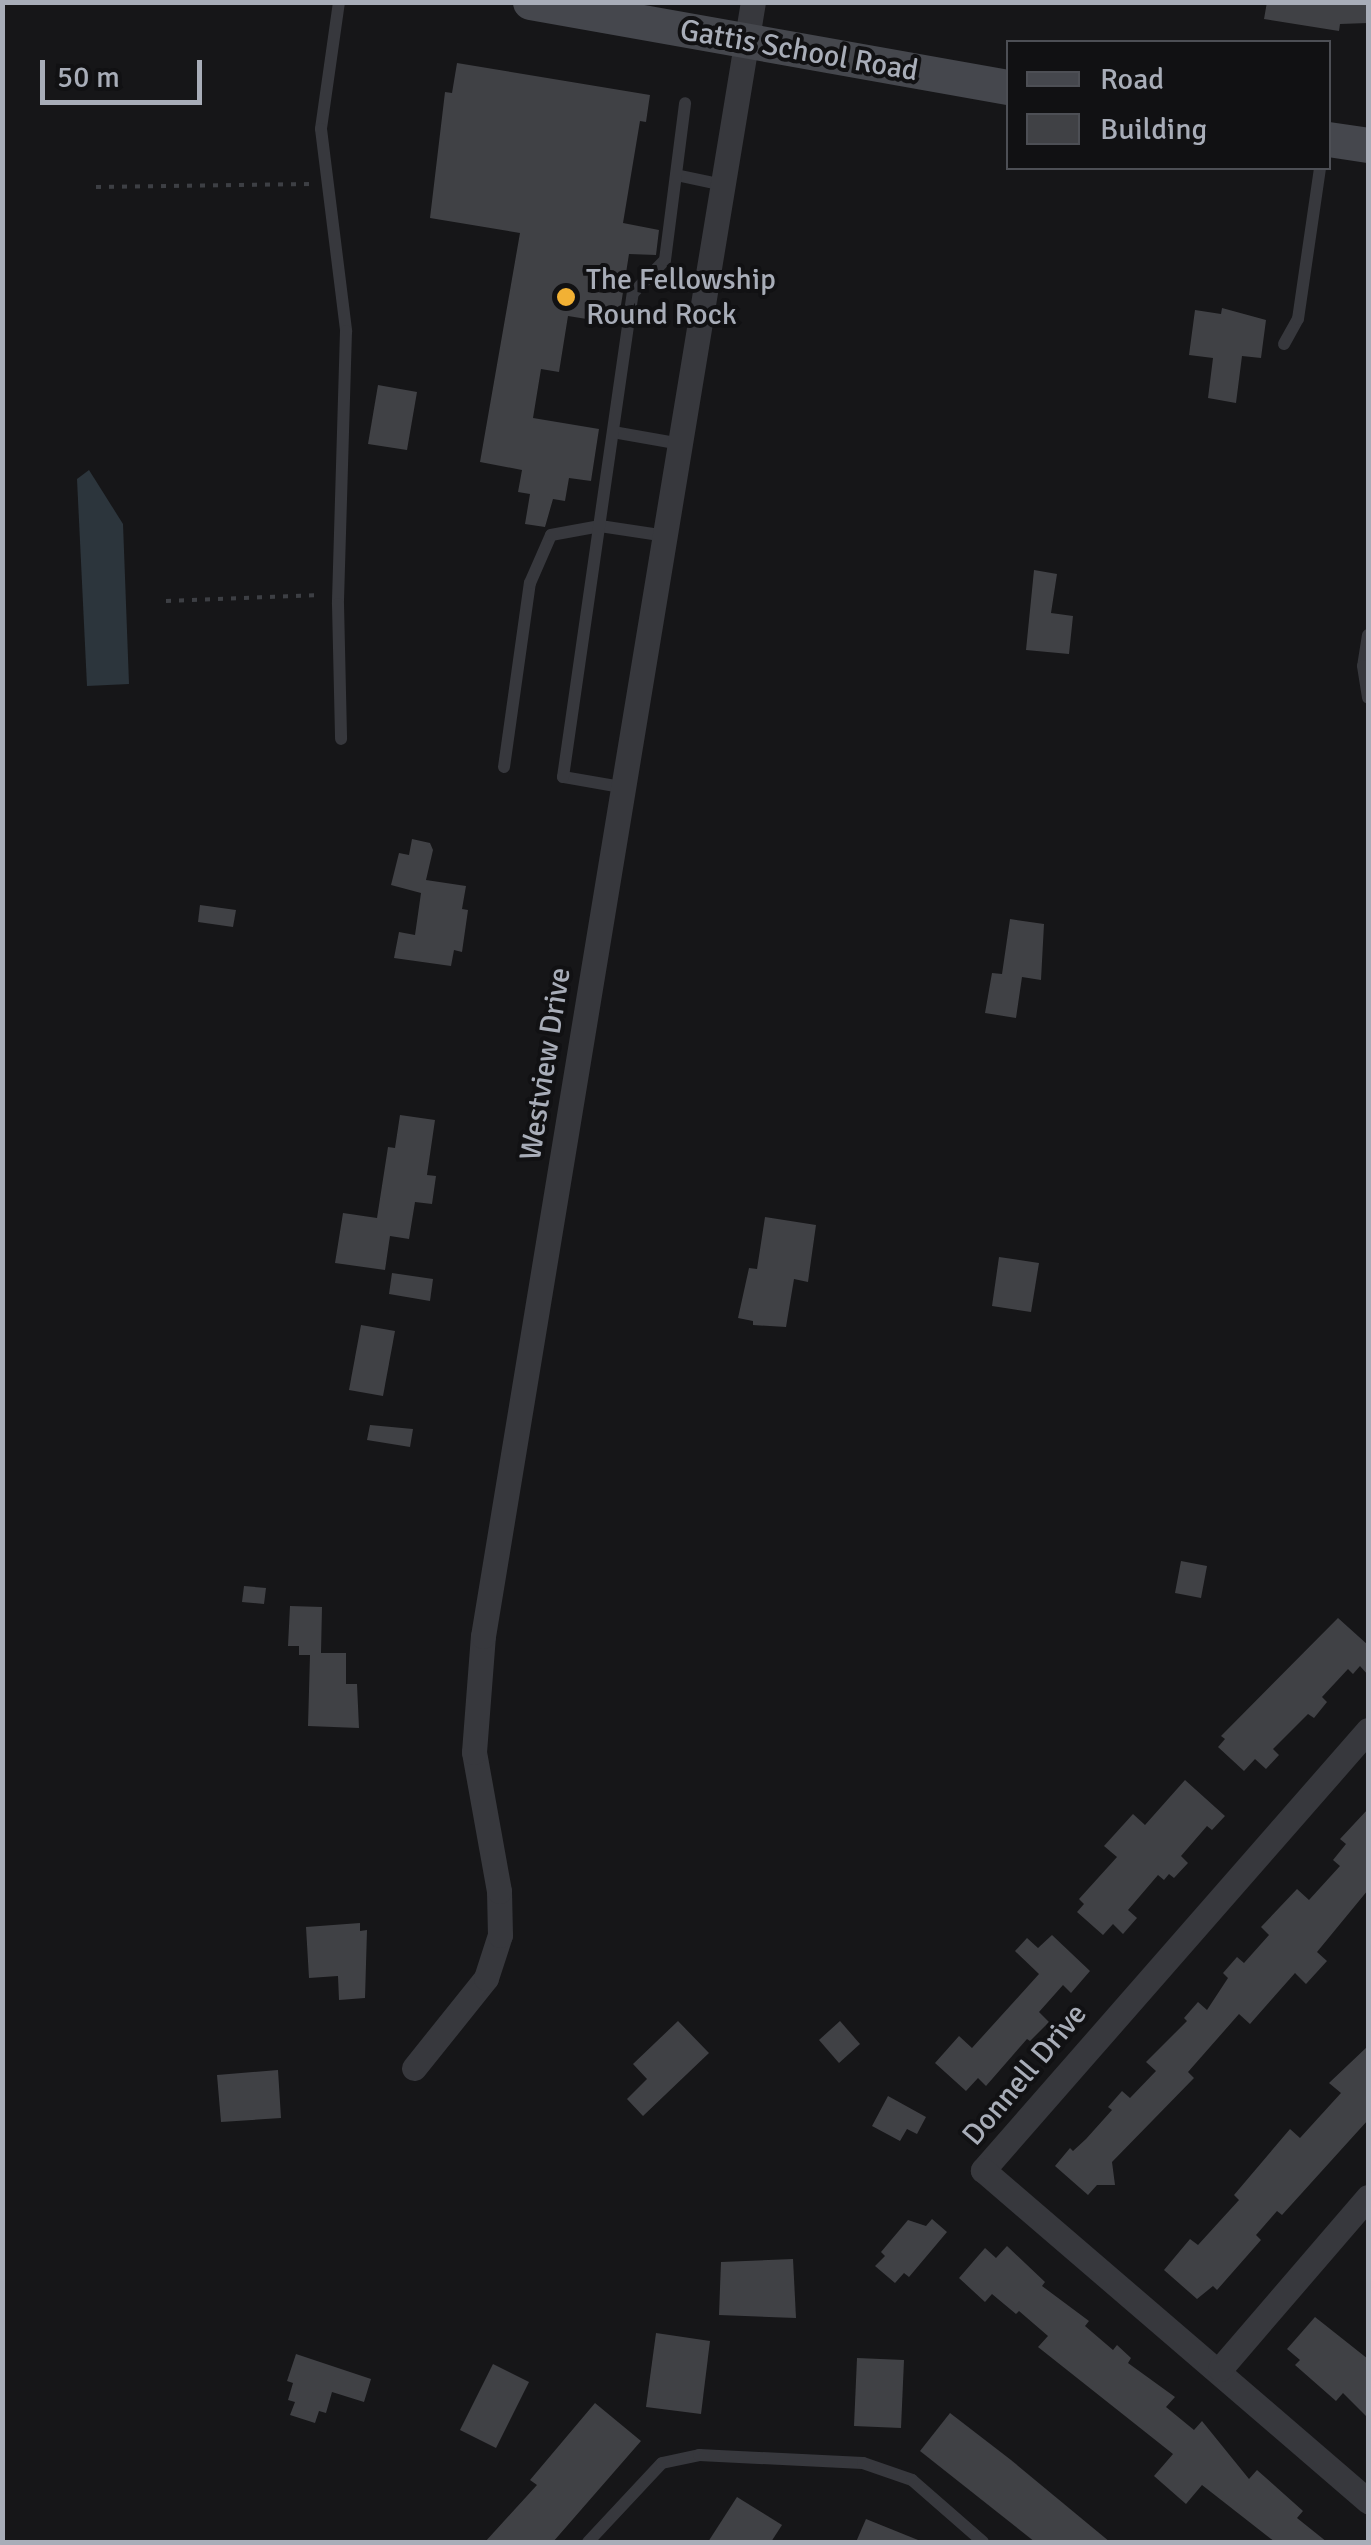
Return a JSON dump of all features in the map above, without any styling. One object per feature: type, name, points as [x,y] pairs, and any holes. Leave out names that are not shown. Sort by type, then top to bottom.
[{"type":"main road","name":"Gattis School Road","points":[[530,2],[746,44],[1006,86]]},
{"type":"main road","points":[[1331,139],[1368,145]]},
{"type":"street","name":"Westview Drive","points":[[414,2068],[486,1978],[500,1934],[499,1891],[479,1797],[475,1700],[621,787],[753,2]]},
{"type":"street","name":"Donnell Drive","points":[[1368,1730],[983,2170],[1220,2369],[1368,2501]]},
{"type":"street","points":[[1220,2369],[1368,2197]]},
{"type":"lane","points":[[339,2],[322,129],[346,331],[338,604],[342,739]]},
{"type":"lane","points":[[621,787],[563,777],[633,293],[665,260],[685,103]]},
{"type":"lane","points":[[1284,344],[1298,319],[1320,170]]},
{"type":"lane","points":[[676,175],[724,185]]},
{"type":"lane","points":[[613,432],[681,444]]},
{"type":"lane","points":[[504,767],[530,583],[551,535],[600,526],[666,536]]},
{"type":"lane","points":[[1368,635],[1363,666],[1368,698]]},
{"type":"lane","points":[[588,2542],[662,2463],[698,2455],[863,2463],[912,2480],[982,2542]]},
{"type":"path","points":[[96,187],[313,184]]},
{"type":"path","points":[[166,601],[327,595]]},
{"type":"shaded area","points":[[89,470],[123,524],[129,684],[87,686],[77,479]]},
{"type":"building","points":[[1267,2],[1368,2],[1368,23],[1340,24],[1339,31],[1264,19]]},
{"type":"building","name":"The Fellowship Round Rock","points":[[457,63],[650,95],[646,122],[640,121],[623,223],[659,230],[656,255],[629,254],[618,324],[568,316],[559,372],[541,369],[533,418],[599,429],[591,481],[569,478],[565,501],[553,499],[545,527],[525,524],[530,494],[518,492],[522,470],[480,462],[520,233],[430,218],[445,92],[452,93]]},
{"type":"building","points":[[1222,308],[1266,320],[1261,358],[1242,356],[1236,403],[1208,398],[1213,358],[1189,355],[1195,310],[1221,314]]},
{"type":"building","points":[[378,385],[417,392],[407,450],[368,444]]},
{"type":"building","points":[[1034,570],[1057,574],[1051,613],[1073,616],[1069,654],[1026,650]]},
{"type":"building","points":[[412,839],[430,843],[433,850],[426,880],[466,886],[462,909],[468,910],[462,952],[454,950],[451,966],[394,958],[399,932],[415,935],[421,893],[391,885],[399,853],[409,855]]},
{"type":"building","points":[[200,905],[236,910],[233,927],[198,922]]},
{"type":"building","points":[[1010,919],[1044,924],[1041,980],[1022,977],[1016,1018],[985,1013],[992,973],[1002,974]]},
{"type":"building","points":[[400,1115],[435,1120],[427,1175],[436,1176],[432,1204],[415,1202],[409,1239],[390,1236],[385,1270],[335,1263],[343,1213],[377,1218],[388,1147],[395,1148]]},
{"type":"building","points":[[765,1217],[816,1225],[808,1282],[794,1279],[786,1327],[753,1325],[753,1321],[738,1318],[749,1268],[757,1269]]},
{"type":"building","points":[[999,1257],[1039,1263],[1031,1312],[992,1306]]},
{"type":"building","points":[[392,1273],[433,1279],[430,1301],[389,1294]]},
{"type":"building","points":[[361,1325],[395,1331],[383,1396],[349,1390]]},
{"type":"building","points":[[370,1425],[413,1429],[410,1447],[367,1440]]},
{"type":"building","points":[[1181,1561],[1207,1566],[1201,1598],[1175,1593]]},
{"type":"building","points":[[244,1586],[266,1588],[264,1604],[242,1602]]},
{"type":"building","points":[[290,1606],[322,1607],[321,1653],[346,1653],[346,1684],[357,1684],[359,1728],[308,1726],[310,1655],[299,1655],[299,1646],[288,1646]]},
{"type":"building","points":[[1338,1618],[1368,1645],[1368,1675],[1360,1666],[1353,1674],[1348,1669],[1322,1697],[1327,1702],[1314,1718],[1308,1714],[1273,1749],[1279,1755],[1266,1769],[1255,1759],[1244,1771],[1218,1747],[1225,1739],[1221,1736]]},
{"type":"building","points":[[1185,1780],[1225,1816],[1212,1830],[1207,1826],[1181,1856],[1188,1863],[1174,1878],[1169,1874],[1164,1880],[1158,1875],[1128,1910],[1137,1918],[1123,1934],[1113,1924],[1103,1935],[1077,1912],[1084,1904],[1079,1899],[1117,1857],[1104,1846],[1133,1814],[1145,1825]]},
{"type":"building","points":[[1368,1809],[1368,1890],[1317,1952],[1327,1961],[1306,1984],[1295,1973],[1250,2024],[1239,2014],[1188,2072],[1194,2078],[1112,2162],[1115,2185],[1097,2185],[1088,2195],[1055,2166],[1112,2110],[1108,2107],[1122,2091],[1130,2098],[1156,2071],[1146,2062],[1187,2021],[1184,2018],[1198,2002],[1207,2010],[1228,1978],[1223,1973],[1237,1957],[1244,1963],[1269,1935],[1261,1927],[1297,1889],[1309,1900],[1340,1866],[1333,1860],[1346,1844],[1340,1839]]},
{"type":"building","points":[[360,1923],[360,1931],[367,1930],[365,1998],[339,2000],[338,1976],[309,1978],[306,1927]]},
{"type":"building","points":[[1052,1935],[1090,1971],[1071,1993],[1063,1985],[1039,2012],[1049,2022],[1030,2041],[1027,2039],[986,2086],[978,2078],[966,2091],[935,2063],[959,2036],[972,2048],[1039,1974],[1015,1951],[1027,1938],[1038,1948]]},
{"type":"building","points":[[678,2021],[709,2053],[643,2116],[627,2099],[647,2079],[633,2064]]},
{"type":"building","points":[[840,2021],[860,2044],[839,2063],[819,2040]]},
{"type":"building","points":[[1368,2046],[1368,2120],[1282,2215],[1277,2211],[1256,2235],[1261,2240],[1217,2290],[1213,2286],[1197,2299],[1164,2270],[1190,2239],[1198,2245],[1239,2200],[1234,2195],[1290,2129],[1300,2138],[1341,2093],[1329,2083]]},
{"type":"building","points":[[278,2070],[281,2118],[221,2122],[217,2075]]},
{"type":"building","points":[[888,2096],[926,2117],[917,2134],[907,2129],[900,2141],[872,2126]]},
{"type":"building","points":[[932,2219],[947,2232],[909,2277],[904,2273],[895,2283],[875,2266],[885,2256],[881,2252],[908,2220],[926,2226]]},
{"type":"building","points":[[1007,2246],[1045,2282],[1042,2286],[1089,2321],[1085,2326],[1113,2350],[1117,2345],[1131,2358],[1128,2363],[1175,2397],[1166,2407],[1194,2430],[1202,2421],[1249,2479],[1257,2470],[1303,2511],[1297,2518],[1327,2542],[1275,2542],[1202,2485],[1186,2504],[1154,2476],[1173,2454],[1038,2347],[1048,2336],[1019,2311],[1016,2314],[992,2294],[985,2302],[959,2278],[985,2248],[996,2258]]},
{"type":"building","points":[[793,2259],[796,2318],[719,2315],[721,2262]]},
{"type":"building","points":[[1315,2317],[1368,2359],[1368,2418],[1343,2393],[1336,2401],[1295,2365],[1300,2360],[1287,2349]]},
{"type":"building","points":[[656,2333],[710,2341],[701,2414],[646,2407]]},
{"type":"building","points":[[296,2354],[371,2379],[364,2402],[332,2392],[326,2413],[319,2411],[315,2423],[290,2415],[295,2402],[288,2400],[293,2383],[287,2381]]},
{"type":"building","points":[[857,2358],[904,2360],[901,2428],[854,2426]]},
{"type":"building","points":[[493,2364],[529,2382],[496,2448],[460,2430]]},
{"type":"building","points":[[595,2403],[641,2441],[553,2542],[485,2542],[537,2485],[530,2480]]},
{"type":"building","points":[[950,2413],[1110,2542],[1035,2542],[920,2451]]},
{"type":"building","points":[[737,2497],[782,2525],[771,2542],[708,2542]]},
{"type":"building","points":[[866,2519],[923,2542],[856,2542]]},
{"type":"place","name":"The Fellowship Round Rock","points":[[566,297]]}]
